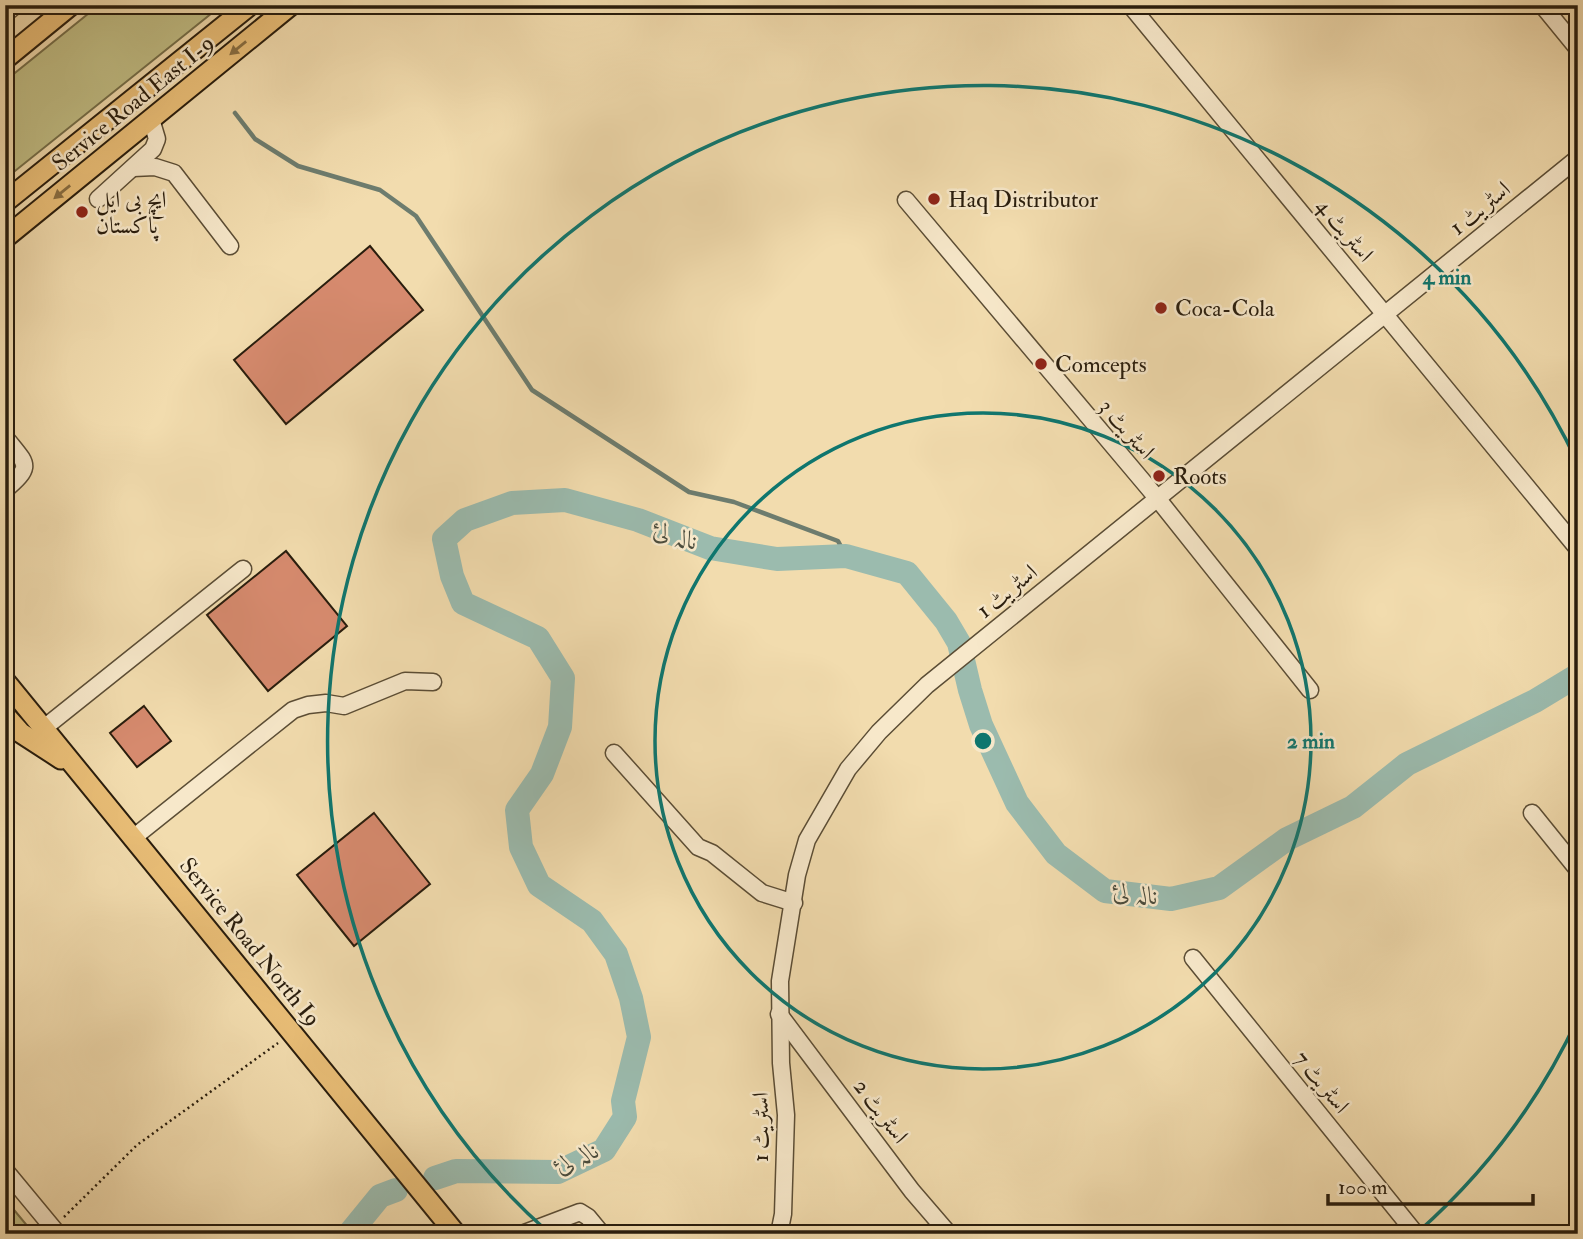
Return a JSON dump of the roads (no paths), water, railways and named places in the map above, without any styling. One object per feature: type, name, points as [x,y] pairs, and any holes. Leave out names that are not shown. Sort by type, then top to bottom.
[{"type":"main road","points":[[5,59],[71,5]]},
{"type":"main road","points":[[5,202],[250,5]]},
{"type":"main road","name":"Service Road East I-9","points":[[5,238],[291,5]]},
{"type":"main road","name":"Service Road North I9","points":[[5,681],[456,1234]]},
{"type":"main road","points":[[5,715],[21,733],[77,769]]},
{"type":"street","points":[[5,14],[16,5]]},
{"type":"street","name":"اسٹریٹ 4","points":[[1130,5],[1578,549]]},
{"type":"street","points":[[1542,5],[1578,49]]},
{"type":"street","points":[[151,119],[157,139],[174,173],[230,246]]},
{"type":"street","points":[[98,199],[153,149],[157,139]]},
{"type":"street","name":"اسٹریٹ 1","points":[[779,1234],[783,1214],[786,1115],[781,1063],[780,981],[797,875],[807,839],[848,769],[879,732],[928,685],[1578,158]]},
{"type":"street","points":[[133,168],[155,167],[174,173]]},
{"type":"street","name":"اسٹریٹ 3","points":[[906,200],[1157,498],[1310,690]]},
{"type":"street","points":[[5,438],[24,460],[25,468],[22,475],[5,490]]},
{"type":"street","points":[[44,728],[243,569]]},
{"type":"street","points":[[133,838],[293,710],[317,704],[344,706],[405,681],[433,682]]},
{"type":"street","points":[[614,752],[698,847],[712,853],[762,893],[794,902]]},
{"type":"street","points":[[1532,813],[1578,870]]},
{"type":"street","name":"اسٹریٹ 7","points":[[1194,958],[1416,1234]]},
{"type":"street","name":"اسٹریٹ 2","points":[[779,1014],[912,1191],[949,1234]]},
{"type":"street","points":[[5,1170],[55,1231]]},
{"type":"street","points":[[522,1234],[580,1212],[588,1217],[602,1234]]},
{"type":"waterway","points":[[235,113],[255,139],[298,166],[380,190],[416,216],[532,390],[689,492],[734,502],[838,541],[846,556]]},
{"type":"waterway","name":"نالہ لئ","points":[[435,1178],[456,1171],[558,1172],[604,1150],[625,1117],[623,1101],[639,1037],[631,998],[616,954],[592,921],[539,885],[521,847],[517,810],[542,774],[560,727],[563,678],[538,638],[463,603],[452,576],[444,539],[465,520],[512,503],[565,500],[638,520],[710,548],[777,559],[846,556],[907,573],[946,621],[959,643],[981,725],[1017,803],[1056,854],[1105,891],[1171,899],[1219,888],[1287,839],[1353,807],[1407,764],[1535,701],[1578,675]]},
{"type":"waterway","name":"نالہ لئ","points":[[349,1234],[380,1196],[396,1190]]},
{"type":"place","name":"Haq Distributor","points":[[934,199]]},
{"type":"place","name":"ایچ بی ایل پاکستان","points":[[82,212]]},
{"type":"place","name":"Coca-Cola","points":[[1161,308]]},
{"type":"place","name":"Comcepts","points":[[1041,364]]},
{"type":"place","name":"Roots","points":[[1159,476]]}]
